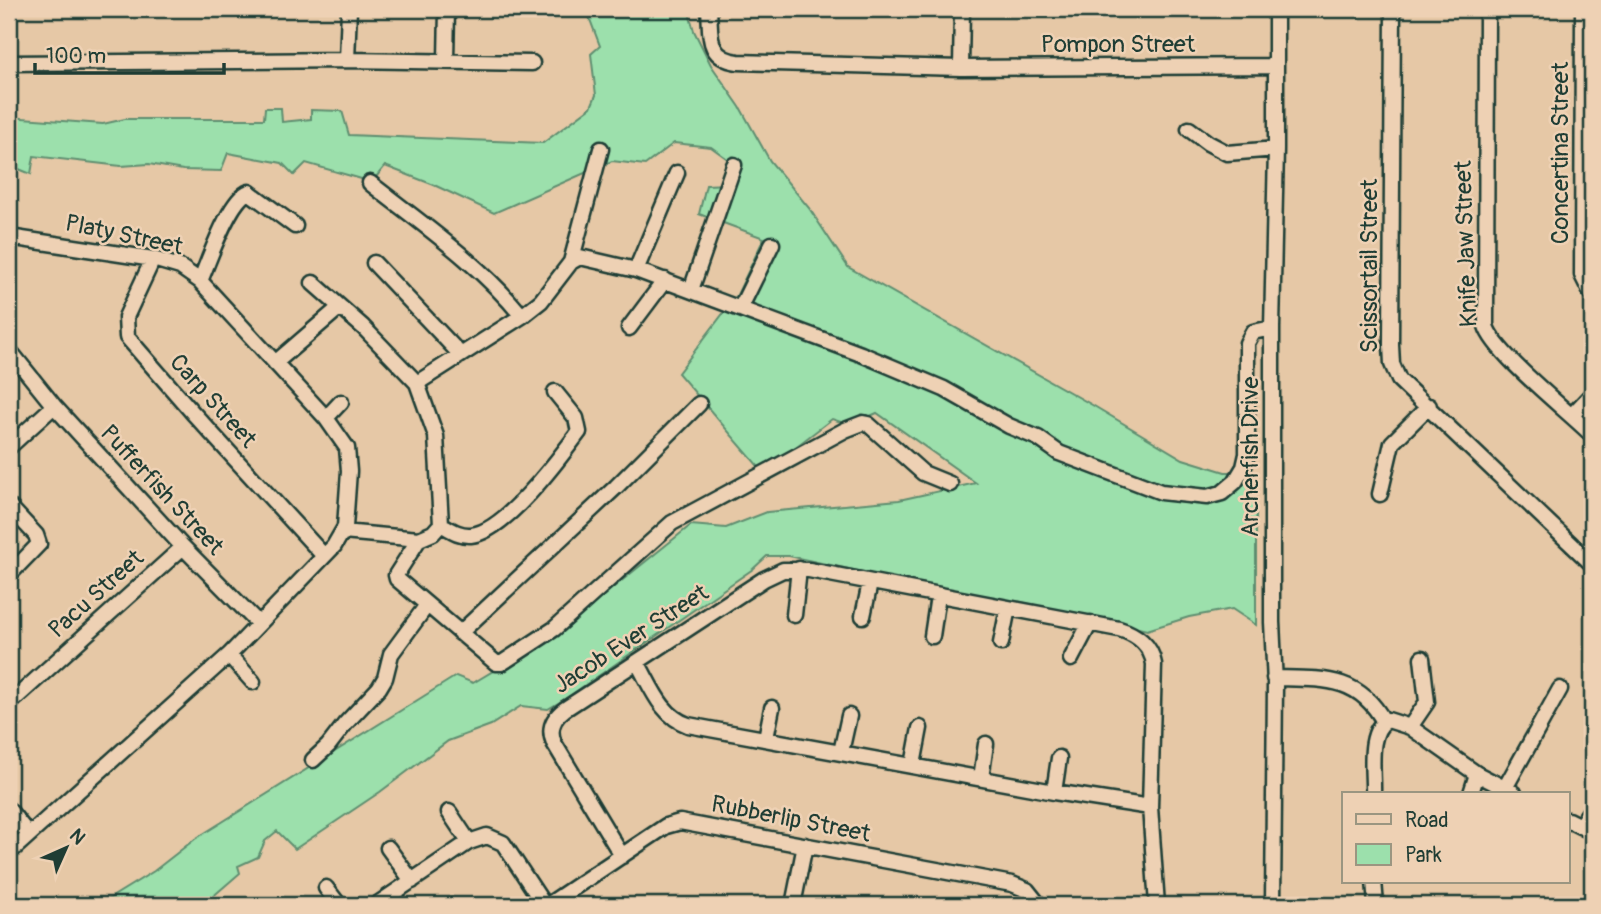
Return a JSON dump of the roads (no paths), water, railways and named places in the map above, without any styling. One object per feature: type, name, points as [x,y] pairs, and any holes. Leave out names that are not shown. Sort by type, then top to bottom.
[{"type":"street","points":[[347,60],[349,9]]},
{"type":"street","points":[[446,60],[447,9]]},
{"type":"street","name":"Pompon Street","points":[[709,9],[714,51],[721,58],[732,61],[961,68],[1276,66]]},
{"type":"street","points":[[961,68],[962,9]]},
{"type":"street","name":"Archerfish Drive","points":[[1273,905],[1272,328],[1276,9]]},
{"type":"street","name":"Scissortail Street","points":[[1393,9],[1392,365],[1399,380],[1592,564]]},
{"type":"street","name":"Knife Jaw Street","points":[[1488,9],[1486,326],[1492,340],[1509,358],[1592,435]]},
{"type":"street","name":"Concertina Street","points":[[1583,9],[1582,275],[1592,295]]},
{"type":"street","points":[[9,62],[446,60],[532,63]]},
{"type":"street","points":[[1189,129],[1227,153],[1276,149]]},
{"type":"street","points":[[417,383],[541,302],[570,262],[601,149]]},
{"type":"street","points":[[691,290],[734,165]]},
{"type":"street","points":[[636,270],[677,173]]},
{"type":"street","points":[[370,183],[475,265],[522,316]]},
{"type":"street","points":[[200,281],[232,209],[244,193],[249,192],[258,197],[295,226]]},
{"type":"street","name":"Platy Street","points":[[9,237],[153,259],[180,267],[200,281],[344,441],[349,456],[346,521],[343,532]]},
{"type":"street","points":[[740,309],[772,244]]},
{"type":"street","points":[[570,262],[580,257],[636,270],[691,290],[861,354],[944,389],[1009,426],[1038,438],[1059,453],[1161,492],[1207,498],[1222,493],[1235,482],[1244,467],[1247,454],[1247,343],[1253,332],[1272,328]]},
{"type":"street","name":"Carp Street","points":[[153,259],[126,317],[127,337],[324,556]]},
{"type":"street","points":[[373,263],[461,355]]},
{"type":"street","points":[[629,328],[665,281]]},
{"type":"street","points":[[9,853],[229,655],[324,556],[343,532],[419,539],[433,533],[441,524],[436,436],[417,383],[313,283]]},
{"type":"street","points":[[275,363],[340,307]]},
{"type":"street","name":"Pufferfish Street","points":[[9,350],[54,406],[258,625]]},
{"type":"street","points":[[441,524],[462,535],[482,533],[497,524],[547,475],[579,432],[576,418],[555,392]]},
{"type":"street","points":[[1572,415],[1592,394]]},
{"type":"street","points":[[326,418],[341,402]]},
{"type":"street","points":[[460,633],[616,487],[699,404]]},
{"type":"street","points":[[9,447],[54,406]]},
{"type":"street","points":[[1380,494],[1392,443],[1429,406]]},
{"type":"street","points":[[419,539],[396,575],[400,583],[496,663],[502,663],[554,629],[672,523],[790,458],[863,424],[874,428],[923,473],[950,484]]},
{"type":"street","points":[[9,506],[36,535],[39,544],[9,575]]},
{"type":"street","name":"Pacu Street","points":[[9,704],[183,547]]},
{"type":"street","points":[[794,615],[799,569]]},
{"type":"street","name":"Jacob Ever Street","points":[[622,856],[554,743],[551,733],[553,723],[561,712],[764,579],[783,570],[799,569],[1119,629],[1134,635],[1147,646],[1153,658],[1150,807],[1157,905]]},
{"type":"street","points":[[863,615],[870,583]]},
{"type":"street","points":[[932,636],[939,596]]},
{"type":"street","points":[[313,760],[379,688],[385,678],[391,654],[427,605]]},
{"type":"street","points":[[1001,643],[1008,608]]},
{"type":"street","points":[[1071,659],[1090,623]]},
{"type":"street","points":[[229,655],[253,682]]},
{"type":"street","points":[[1410,727],[1427,702],[1422,658]]},
{"type":"street","points":[[637,662],[666,712],[688,725],[1054,793],[1150,807]]},
{"type":"street","points":[[1274,678],[1329,680],[1346,684],[1367,697],[1384,722]]},
{"type":"street","points":[[1373,792],[1375,739],[1384,722],[1394,721],[1410,727],[1477,774],[1510,791],[1559,689]]},
{"type":"street","points":[[766,738],[772,708]]},
{"type":"street","points":[[841,752],[849,716]]},
{"type":"street","points":[[914,765],[920,728]]},
{"type":"street","points":[[981,778],[986,744]]},
{"type":"street","points":[[1054,793],[1059,758]]},
{"type":"street","points":[[1472,792],[1477,774]]},
{"type":"street","points":[[1580,826],[1592,808]]},
{"type":"street","points":[[9,810],[29,835]]},
{"type":"street","points":[[449,812],[470,842]]},
{"type":"street","name":"Rubberlip Street","points":[[546,905],[666,826],[680,822],[1012,884],[1027,890],[1039,905]]},
{"type":"street","points":[[376,905],[470,842],[487,836],[503,843],[546,905]]},
{"type":"street","points":[[793,905],[805,845]]},
{"type":"street","points":[[388,848],[412,881]]},
{"type":"street","points":[[1374,883],[1376,905]]},
{"type":"street","points":[[326,888],[339,905]]}]
